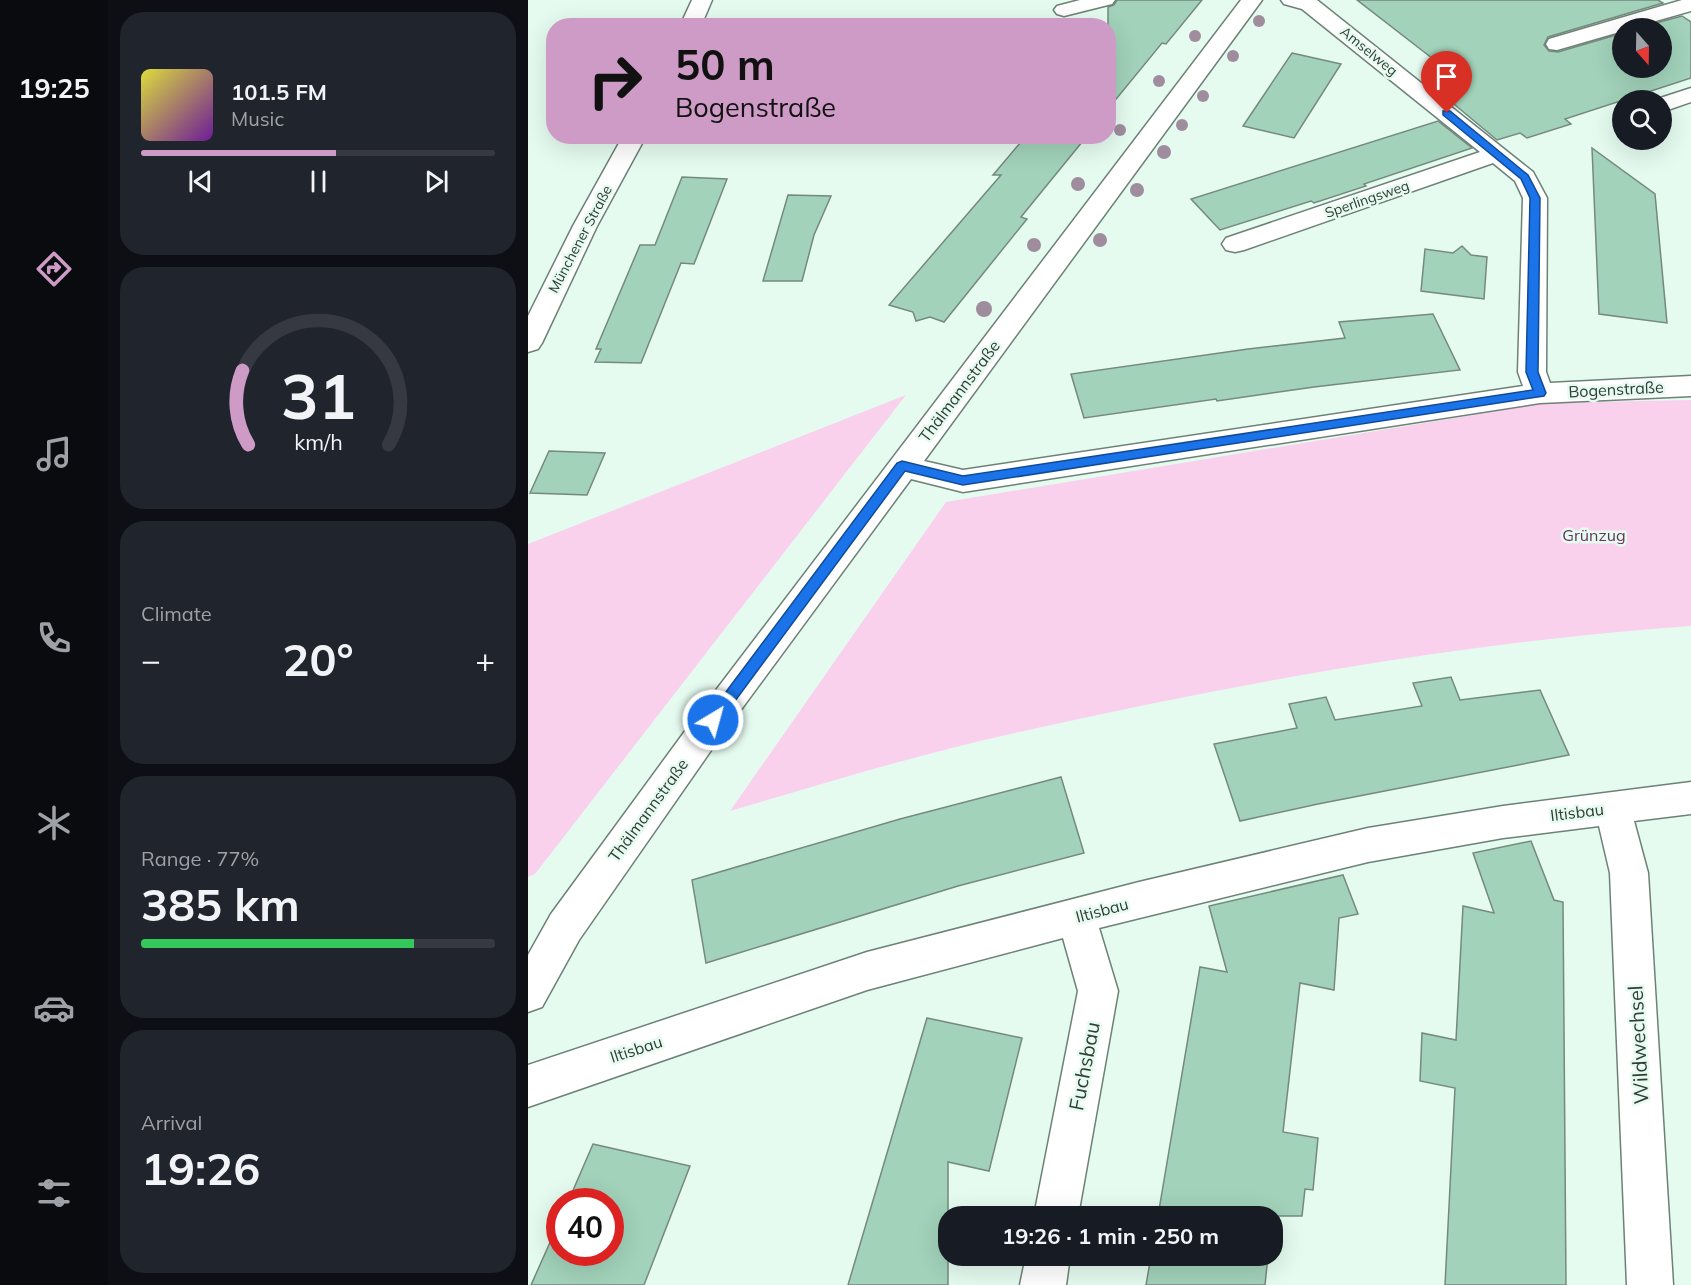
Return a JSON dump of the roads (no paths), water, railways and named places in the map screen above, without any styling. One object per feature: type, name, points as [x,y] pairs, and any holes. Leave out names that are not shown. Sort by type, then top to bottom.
[{"type":"street","points":[[694,18],[702,0]]},
{"type":"street","points":[[1064,10],[1105,0]]},
{"type":"street","name":"Thälmannstraße","points":[[528,993],[565,927],[706,729],[1252,0]]},
{"type":"street","name":"Amselweg","points":[[1291,0],[1309,4],[1525,177],[1535,198],[1532,372],[1540,393]]},
{"type":"street","points":[[1557,44],[1691,4]]},
{"type":"street","points":[[1672,102],[1691,95]]},
{"type":"street","name":"Münchener Straße","points":[[528,343],[585,226],[631,144]]},
{"type":"street","name":"Sperlingsweg","points":[[1235,244],[1498,154]]},
{"type":"street","name":"Bogenstraße","points":[[902,466],[963,481],[1540,393],[1691,386]]},
{"type":"street","name":"Iltisbau","points":[[528,1086],[867,972],[1076,917],[1368,845],[1503,822],[1691,798]]},
{"type":"street","name":"Wildwechsel","points":[[1612,808],[1629,873],[1650,1285]]},
{"type":"street","name":"Fuchsbau","points":[[1058,1206],[1098,991],[1076,917]]},
{"type":"street","points":[[1043,1285],[1046,1266]]},
{"type":"park label","name":"Grünzug","points":[[1594,535]]}]
